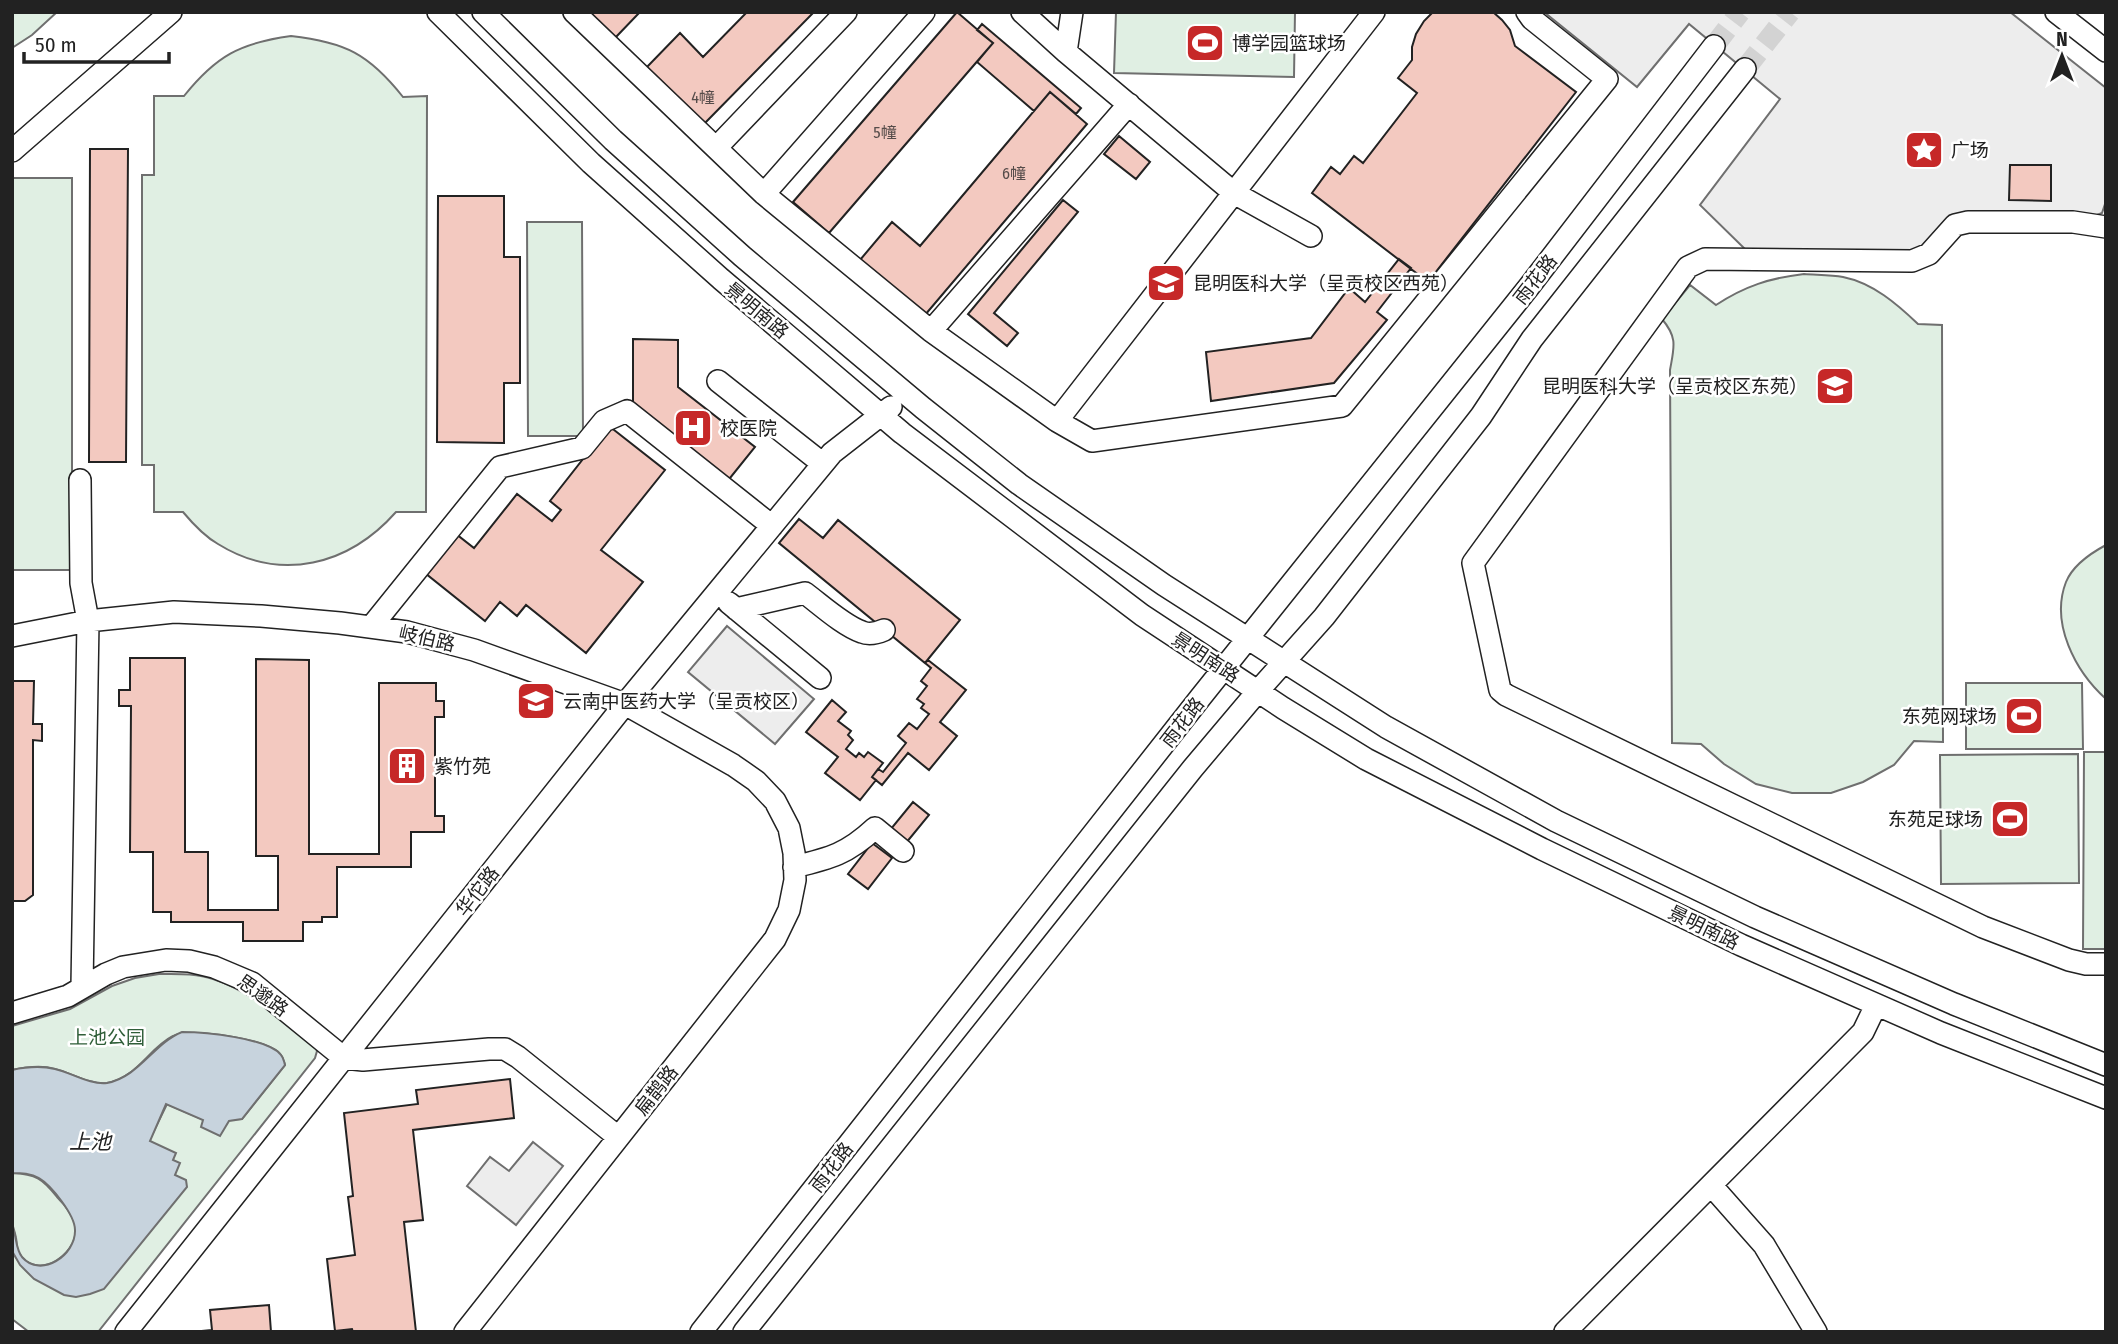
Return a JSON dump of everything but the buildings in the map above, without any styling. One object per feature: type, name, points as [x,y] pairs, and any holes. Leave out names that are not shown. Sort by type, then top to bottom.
[{"type":"street","points":[[12,151],[171,12]]},
{"type":"street","name":"景明南路","points":[[438,12],[592,163],[721,279],[881,415],[1142,615],[1258,691],[1366,759],[1518,837],[1741,945],[1954,1039],[2106,1098]]},
{"type":"street","name":"景明南路","points":[[483,12],[613,140],[742,256],[907,395],[1019,484],[1164,585],[1386,727],[1569,827],[1829,950],[2106,1065]]},
{"type":"street","points":[[575,12],[764,194],[932,331],[1057,421],[1092,441],[1342,406],[1607,79],[1532,19],[1527,12]]},
{"type":"street","points":[[716,148],[846,12]]},
{"type":"street","points":[[764,194],[924,12]]},
{"type":"street","points":[[1022,12],[1234,193],[1311,236]]},
{"type":"street","points":[[1066,52],[1072,12]]},
{"type":"street","points":[[1057,421],[1374,12]]},
{"type":"street","points":[[2056,12],[2106,51]]},
{"type":"street","name":"雨花路","points":[[701,1332],[1224,668],[1528,288],[1714,46]]},
{"type":"street","name":"雨花路","points":[[744,1332],[1193,768],[1324,617],[1481,416],[1532,339],[1745,69]]},
{"type":"street","points":[[932,331],[1129,104]]},
{"type":"street","points":[[2106,227],[2073,222],[1968,222],[1955,225],[1928,254],[1912,261],[1705,259],[1696,262],[1688,267],[1473,563],[1502,693],[1983,927],[2069,960],[2086,964],[2106,964]]},
{"type":"street","points":[[718,380],[828,458]]},
{"type":"street","name":"华佗路","points":[[126,1332],[625,704],[828,458],[907,395]]},
{"type":"street","points":[[371,627],[500,467],[582,448],[604,421],[627,411],[772,526]]},
{"type":"street","points":[[80,480],[80,583],[88,621],[82,987]]},
{"type":"street","points":[[716,593],[820,678]]},
{"type":"street","points":[[736,609],[805,593],[853,628],[864,633],[884,630]]},
{"type":"street","name":"岐伯路","points":[[12,636],[88,621],[174,612],[261,616],[407,632],[474,650],[625,704],[706,749],[756,781],[775,801],[789,828]]},
{"type":"street","name":"扁鹊路","points":[[465,1332],[775,939],[789,910],[795,880],[789,828]]},
{"type":"street","points":[[794,867],[832,858],[858,844],[875,828],[903,851]]},
{"type":"street","name":"思邈路","points":[[12,1013],[68,996],[123,967],[143,962],[177,961],[214,967],[252,983],[344,1058]]},
{"type":"street","points":[[1565,1332],[1863,1032],[1876,1005]]},
{"type":"street","points":[[344,1058],[363,1060],[505,1049],[618,1138]]},
{"type":"street","points":[[1711,1185],[1764,1245],[1816,1332]]},
{"type":"green space","points":[[12,12],[57,12],[32,35],[12,48]]},
{"type":"green space","name":"博学园篮球场","points":[[1116,12],[1295,12],[1294,77],[1114,73]]},
{"type":"green space","points":[[291,36],[326,42],[367,60],[403,97],[427,96],[426,512],[396,512],[357,545],[336,556],[290,565],[266,563],[242,556],[208,537],[183,512],[154,512],[154,465],[142,465],[142,175],[154,175],[154,96],[184,96],[207,71],[230,54],[257,43]]},
{"type":"green space","points":[[12,178],[72,178],[72,570],[12,570]]},
{"type":"green space","points":[[527,222],[582,222],[583,436],[528,436]]},
{"type":"green space","points":[[1804,274],[1854,280],[1884,295],[1918,324],[1942,325],[1943,742],[1914,741],[1894,765],[1863,782],[1831,793],[1792,793],[1756,784],[1724,764],[1701,744],[1672,743],[1670,370],[1674,343],[1671,332],[1662,319],[1690,285],[1716,305],[1758,284]]},
{"type":"green space","points":[[2106,545],[2106,699],[2084,675],[2068,645],[2061,614],[2062,598],[2069,576],[2083,560]]},
{"type":"green space","name":"东苑网球场","points":[[1966,683],[2082,683],[2083,749],[1966,749]]},
{"type":"green space","points":[[2084,752],[2106,752],[2106,949],[2083,949]]},
{"type":"green space","name":"东苑足球场","points":[[2078,754],[2079,883],[1941,884],[1940,755]]},
{"type":"green space","name":"上池公园","points":[[159,974],[200,976],[240,991],[314,1043],[317,1051],[315,1058],[98,1332],[29,1332],[12,1319],[12,1251],[28,1272],[49,1285],[175,1175],[173,1160],[149,1141],[167,1104],[204,1120],[242,1119],[285,1065],[281,1055],[262,1044],[229,1036],[195,1033],[173,1036],[127,1075],[107,1083],[94,1082],[45,1067],[12,1070],[12,1026],[70,1009],[112,986]]},
{"type":"green space","points":[[12,1173],[33,1176],[43,1182],[62,1203],[75,1224],[76,1234],[66,1253],[47,1265],[27,1262],[17,1249],[12,1222]]},
{"type":"shaded area","name":"广场","points":[[1544,12],[2010,12],[2106,88],[2106,201],[2102,213],[2092,217],[1971,216],[1919,251],[1749,253],[1700,205],[1780,99],[1689,24],[1637,87]]},
{"type":"shaded area","points":[[727,626],[814,699],[775,744],[688,672]]},
{"type":"shaded area","points":[[533,1142],[563,1166],[516,1225],[467,1186],[490,1157],[509,1171]]},
{"type":"water","name":"上池","points":[[182,1032],[220,1035],[263,1044],[281,1055],[285,1065],[242,1119],[229,1121],[220,1136],[201,1127],[203,1120],[166,1104],[150,1141],[176,1153],[173,1160],[180,1163],[175,1175],[186,1180],[187,1187],[104,1289],[76,1297],[64,1295],[34,1279],[20,1265],[12,1251],[12,1226],[22,1257],[38,1266],[47,1265],[56,1261],[70,1248],[75,1230],[67,1209],[44,1182],[33,1175],[12,1173],[12,1070],[50,1068],[94,1082],[107,1083],[128,1074],[172,1037]]},
{"type":"tunnel","points":[[1714,46],[1740,12]]},
{"type":"tunnel","points":[[1745,69],[1790,12]]},
{"type":"place","name":"博学园篮球场","points":[[1205,43]]},
{"type":"place","name":"广场","points":[[1924,150]]},
{"type":"place","name":"昆明医科大学（呈贡校区西苑）","points":[[1166,283]]},
{"type":"place","name":"昆明医科大学（呈贡校区东苑）","points":[[1835,386]]},
{"type":"place","name":"校医院","points":[[693,428]]},
{"type":"place","name":"云南中医药大学（呈贡校区）","points":[[536,701]]},
{"type":"place","name":"东苑网球场","points":[[2024,716]]},
{"type":"place","name":"紫竹苑","points":[[407,766]]},
{"type":"place","name":"东苑足球场","points":[[2010,819]]}]
